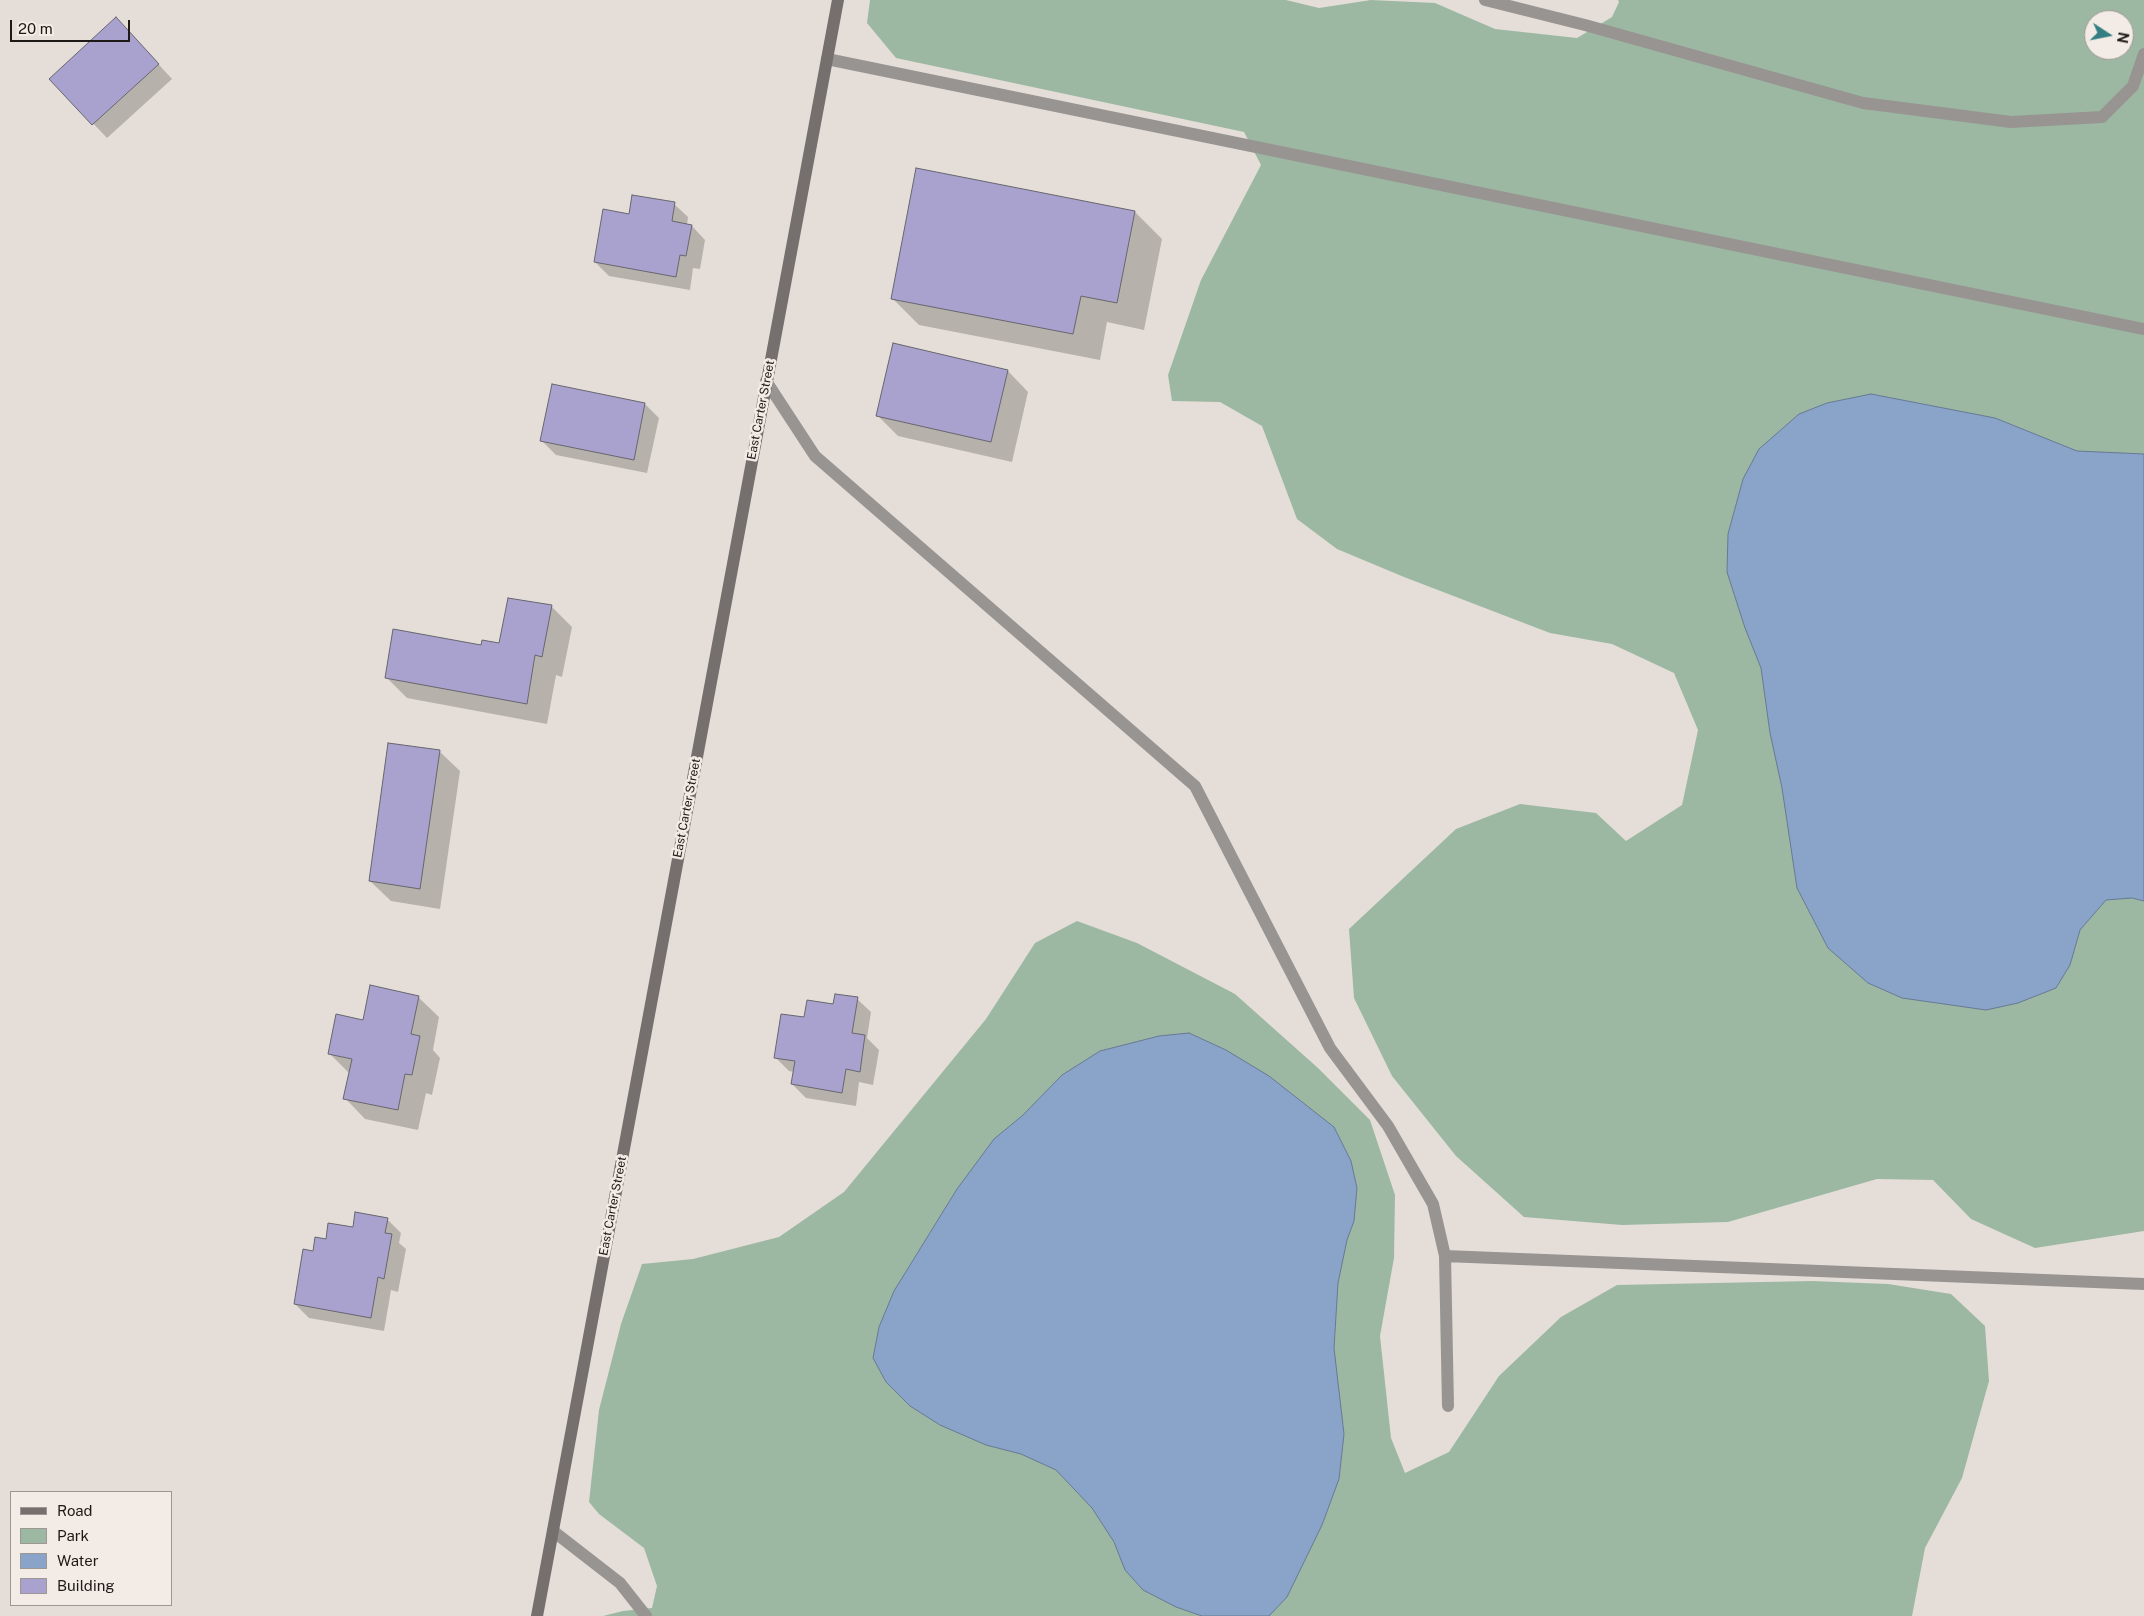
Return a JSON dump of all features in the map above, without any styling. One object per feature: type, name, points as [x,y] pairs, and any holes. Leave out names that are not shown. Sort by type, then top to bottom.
[{"type":"street","name":"East Carter Street","points":[[537,1616],[838,0]]},
{"type":"lane","points":[[1485,0],[1585,25],[1863,103],[2011,122],[2102,117],[2133,86],[2144,54]]},
{"type":"lane","points":[[827,59],[2144,329]]},
{"type":"lane","points":[[766,380],[815,456],[1195,786],[1330,1048],[1388,1126],[1433,1204],[1444,1256],[1448,1406]]},
{"type":"lane","points":[[1444,1256],[2144,1284]]},
{"type":"lane","points":[[553,1531],[620,1583],[646,1616]]},
{"type":"green space","points":[[870,0],[1286,0],[1319,8],[1371,0],[1435,3],[1495,29],[1577,38],[1612,17],[1619,2],[1618,0],[2144,0],[2144,1231],[2035,1248],[1971,1219],[1933,1180],[1877,1179],[1728,1222],[1622,1225],[1524,1217],[1456,1156],[1392,1076],[1354,998],[1349,929],[1456,829],[1520,804],[1596,813],[1626,841],[1682,805],[1698,730],[1674,673],[1612,644],[1550,633],[1337,549],[1297,519],[1262,426],[1220,402],[1172,401],[1168,375],[1201,280],[1261,165],[1244,132],[896,58],[867,23]]},
{"type":"green space","points":[[1077,921],[1137,943],[1235,994],[1318,1068],[1370,1120],[1395,1195],[1394,1258],[1380,1336],[1391,1438],[1405,1473],[1449,1452],[1499,1376],[1561,1317],[1617,1285],[1812,1281],[1888,1284],[1951,1294],[1985,1326],[1989,1381],[1962,1478],[1925,1548],[1912,1616],[603,1616],[623,1611],[652,1608],[657,1586],[644,1548],[599,1514],[589,1502],[599,1410],[621,1324],[642,1264],[693,1259],[779,1237],[844,1192],[986,1019],[1035,943]]},
{"type":"water","points":[[1871,394],[1995,418],[2077,451],[2144,454],[2144,901],[2132,898],[2106,900],[2080,930],[2070,965],[2056,988],[2018,1003],[1986,1010],[1902,998],[1868,983],[1828,948],[1797,888],[1782,788],[1770,733],[1761,668],[1745,628],[1727,572],[1728,534],[1743,479],[1759,449],[1799,414],[1827,403]]},
{"type":"water","points":[[1189,1033],[1226,1050],[1269,1076],[1334,1127],[1351,1161],[1357,1188],[1354,1221],[1347,1240],[1338,1283],[1334,1348],[1344,1434],[1339,1479],[1322,1525],[1287,1597],[1269,1616],[1202,1616],[1176,1607],[1143,1590],[1125,1570],[1114,1542],[1092,1508],[1056,1470],[1021,1454],[986,1445],[940,1425],[910,1406],[886,1382],[873,1358],[879,1327],[894,1291],[957,1189],[994,1139],[1023,1115],[1062,1075],[1100,1051],[1159,1036]]},
{"type":"building","points":[[116,17],[159,64],[92,125],[49,79]]},
{"type":"building","points":[[916,168],[1135,211],[1117,303],[1081,296],[1073,334],[891,299]]},
{"type":"building","points":[[632,195],[675,202],[672,221],[692,225],[686,256],[680,255],[676,277],[594,262],[603,209],[629,214]]},
{"type":"building","points":[[893,343],[1008,370],[991,442],[876,416]]},
{"type":"building","points":[[552,384],[645,403],[634,460],[540,441]]},
{"type":"building","points":[[508,598],[552,605],[542,657],[535,655],[527,704],[385,678],[393,629],[481,645],[482,640],[499,643]]},
{"type":"building","points":[[388,743],[440,750],[420,889],[369,881]]},
{"type":"building","points":[[370,985],[419,996],[411,1034],[420,1036],[412,1075],[405,1074],[398,1110],[343,1099],[352,1059],[328,1054],[336,1014],[363,1020]]},
{"type":"building","points":[[835,994],[858,997],[852,1033],[865,1035],[860,1072],[846,1069],[842,1093],[791,1084],[795,1061],[774,1058],[781,1014],[804,1017],[807,1000],[833,1004]]},
{"type":"building","points":[[355,1212],[388,1218],[385,1233],[392,1234],[384,1279],[378,1277],[371,1318],[294,1304],[303,1249],[313,1251],[315,1237],[326,1239],[328,1223],[353,1227]]}]
